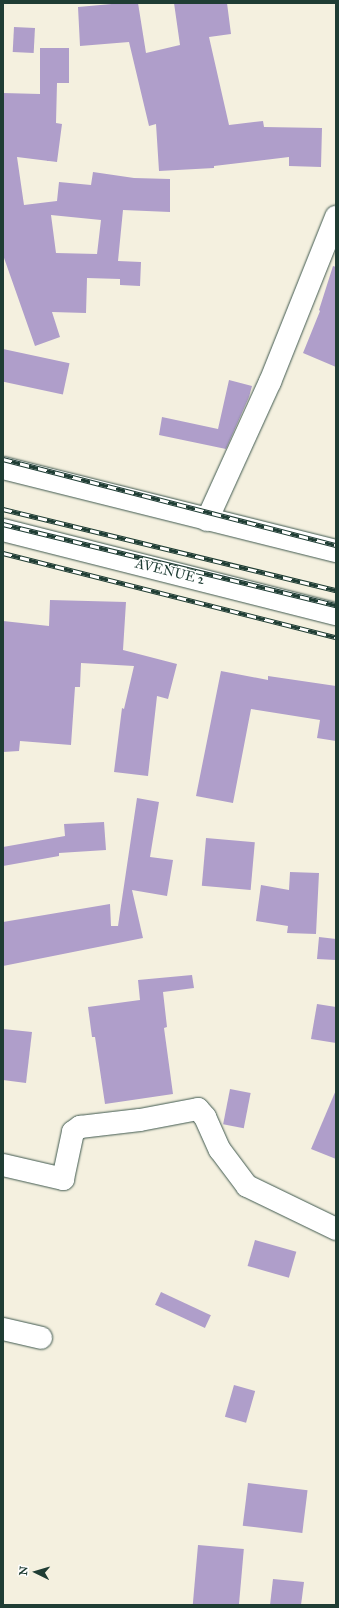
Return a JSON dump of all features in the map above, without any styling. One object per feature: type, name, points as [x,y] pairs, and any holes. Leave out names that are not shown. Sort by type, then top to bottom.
[{"type":"street","points":[[207,520],[270,382],[336,217]]},
{"type":"street","points":[[3,468],[207,520],[336,550]]},
{"type":"street","name":"AVENUE 2","points":[[3,530],[336,614]]},
{"type":"street","points":[[3,1165],[63,1179],[73,1132],[80,1126],[140,1120],[198,1109],[205,1117],[220,1150],[247,1186],[336,1229]]},
{"type":"street","points":[[3,1329],[41,1338]]},
{"type":"building","points":[[138,3],[146,53],[180,45],[174,3],[227,3],[231,34],[209,37],[229,125],[263,121],[264,127],[322,128],[321,167],[289,166],[289,157],[214,166],[214,168],[159,171],[156,124],[149,126],[129,42],[80,46],[78,7]]},
{"type":"building","points":[[14,27],[35,28],[34,53],[13,52]]},
{"type":"building","points":[[40,48],[69,48],[69,83],[57,83],[56,123],[62,124],[57,162],[17,157],[24,205],[57,201],[59,182],[91,185],[93,172],[134,178],[170,179],[170,212],[123,210],[118,261],[141,262],[140,286],[120,285],[120,279],[87,278],[86,313],[52,312],[60,337],[35,346],[3,255],[3,93],[40,94]],"holes":[[[51,215],[101,220],[97,254],[56,253]]]},
{"type":"building","points":[[333,266],[336,267],[336,367],[303,353],[320,311],[319,310]]},
{"type":"building","points":[[3,349],[70,363],[63,394],[3,382]]},
{"type":"building","points":[[229,380],[252,386],[249,397],[226,449],[159,435],[162,417],[218,429]]},
{"type":"building","points":[[50,600],[126,602],[123,650],[177,664],[168,699],[157,696],[148,776],[114,772],[122,708],[124,709],[134,666],[81,663],[80,687],[75,687],[71,745],[20,741],[19,751],[3,752],[3,621],[49,626]]},
{"type":"building","points":[[221,671],[268,680],[268,676],[336,686],[336,741],[317,738],[320,720],[251,709],[233,803],[196,796]]},
{"type":"building","points":[[137,798],[159,802],[150,857],[173,860],[167,896],[132,890],[143,938],[3,966],[3,922],[110,904],[111,926],[118,926]]},
{"type":"building","points":[[104,822],[106,850],[59,853],[59,856],[3,866],[3,847],[65,836],[64,824]]},
{"type":"building","points":[[206,838],[255,842],[251,890],[202,886]]},
{"type":"building","points":[[290,872],[319,873],[316,934],[287,933],[288,926],[256,921],[261,885],[289,890]]},
{"type":"building","points":[[319,937],[336,939],[336,960],[317,959]]},
{"type":"building","points":[[192,975],[194,988],[163,992],[167,1027],[164,1028],[173,1094],[105,1104],[95,1037],[92,1037],[88,1007],[140,1000],[138,980]]},
{"type":"building","points":[[317,1004],[336,1007],[336,1043],[311,1039]]},
{"type":"building","points":[[3,1029],[32,1032],[26,1083],[3,1080]]},
{"type":"building","points":[[230,1089],[251,1093],[244,1128],[223,1124]]},
{"type":"building","points":[[336,1090],[336,1159],[311,1149]]},
{"type":"building","points":[[255,1240],[296,1252],[289,1278],[248,1266]]},
{"type":"building","points":[[161,1292],[211,1315],[205,1328],[155,1305]]},
{"type":"building","points":[[234,1385],[255,1391],[246,1423],[225,1417]]},
{"type":"building","points":[[248,1483],[308,1490],[302,1533],[243,1526]]},
{"type":"building","points":[[198,1545],[244,1549],[239,1605],[193,1605]]},
{"type":"building","points":[[273,1579],[304,1582],[301,1605],[270,1605]]},
{"type":"railway","points":[[3,459],[336,545]]},
{"type":"railway","points":[[3,509],[336,590]]},
{"type":"railway","points":[[3,524],[336,605]]},
{"type":"railway","points":[[3,553],[336,637]]}]
